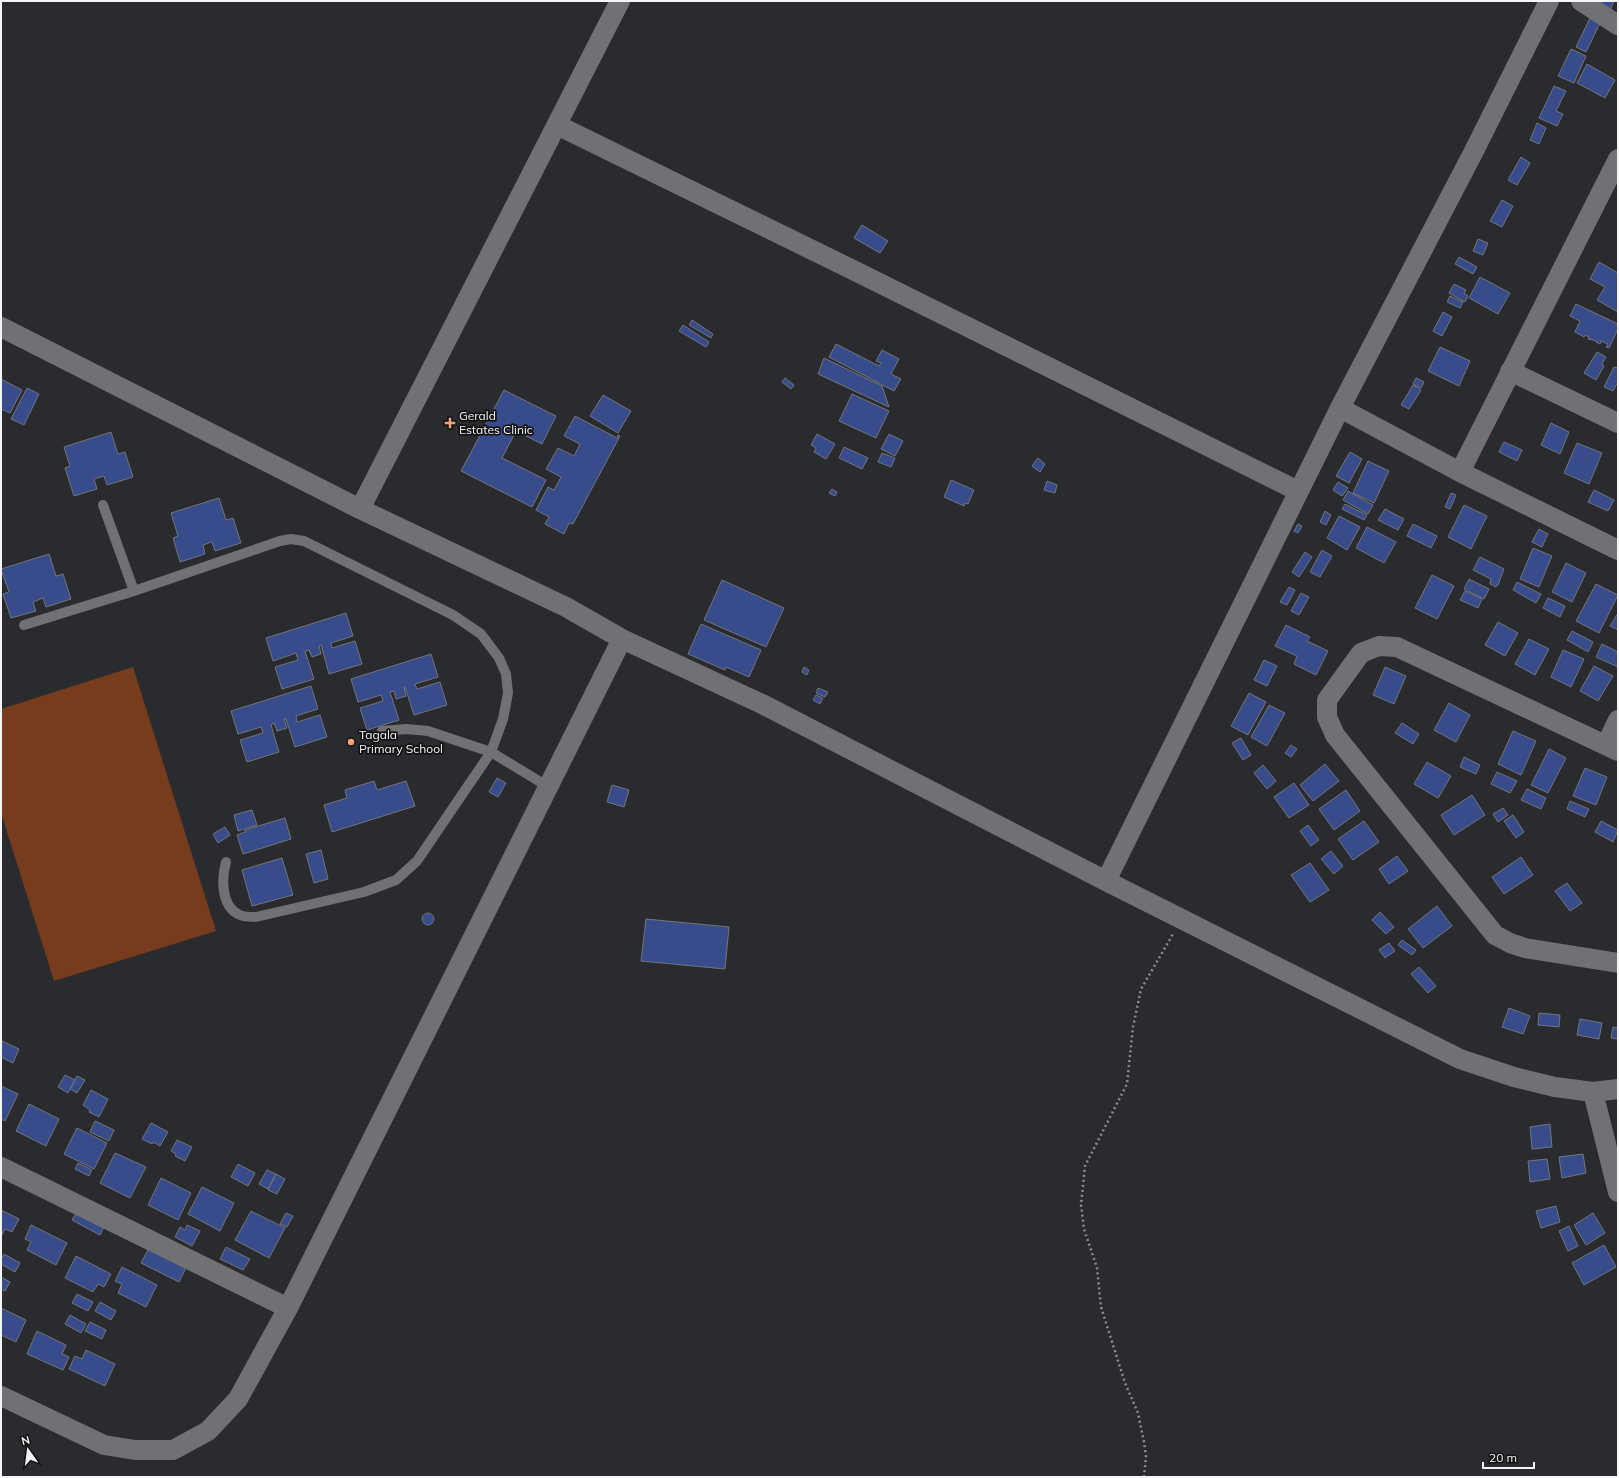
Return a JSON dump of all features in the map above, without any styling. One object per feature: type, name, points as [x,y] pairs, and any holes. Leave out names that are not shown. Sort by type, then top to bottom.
[{"type":"street","points":[[360,508],[620,1]]},
{"type":"street","points":[[1106,881],[1298,490],[1474,151],[1549,1]]},
{"type":"street","points":[[1581,1],[1618,25]]},
{"type":"street","points":[[557,125],[1298,490]]},
{"type":"street","points":[[1460,472],[1510,370],[1618,159]]},
{"type":"street","points":[[1,327],[360,508],[566,607],[622,639],[762,704],[1106,881],[1460,1059],[1514,1077],[1555,1087],[1593,1092],[1618,1089]]},
{"type":"street","points":[[1510,370],[1618,423]]},
{"type":"street","points":[[1340,408],[1460,472],[1618,550]]},
{"type":"street","points":[[1,1396],[104,1445],[135,1450],[173,1450],[208,1431],[238,1399],[288,1308],[547,786],[622,639]]},
{"type":"street","points":[[1618,720],[1612,748],[1397,647],[1379,646],[1361,653],[1327,700],[1327,717],[1335,735],[1495,935],[1510,943],[1525,948],[1618,963]]},
{"type":"street","points":[[1593,1092],[1618,1192]]},
{"type":"street","points":[[1,1167],[288,1308]]},
{"type":"lane","points":[[103,505],[134,591]]},
{"type":"lane","points":[[24,625],[134,591],[280,541],[291,539],[304,541],[453,615],[481,634],[499,658],[506,674],[508,693],[503,719],[491,752],[417,861],[396,880],[364,892],[256,917],[243,916],[231,908],[224,896],[223,873],[226,862]]},
{"type":"lane","points":[[382,731],[408,729],[428,731],[491,752],[547,786]]},
{"type":"path","points":[[1144,1477],[1146,1457],[1138,1413],[1125,1383],[1101,1307],[1097,1268],[1084,1229],[1081,1205],[1085,1166],[1127,1084],[1133,1027],[1141,989],[1168,945],[1181,919]]},
{"type":"shaded area","points":[[133,667],[216,931],[54,981],[1,813],[1,709]]},
{"type":"building","points":[[1600,1],[1614,1],[1609,13],[1597,8]]},
{"type":"building","points":[[1590,18],[1600,23],[1586,52],[1576,47]]},
{"type":"building","points":[[1571,49],[1586,56],[1574,83],[1558,76]]},
{"type":"building","points":[[1587,64],[1615,80],[1605,98],[1577,83]]},
{"type":"building","points":[[1554,86],[1566,91],[1556,111],[1563,114],[1557,126],[1539,118]]},
{"type":"building","points":[[1537,123],[1546,128],[1539,144],[1530,140]]},
{"type":"building","points":[[1521,157],[1530,163],[1517,185],[1508,180]]},
{"type":"building","points":[[1502,200],[1513,206],[1502,227],[1490,221]]},
{"type":"building","points":[[862,225],[888,241],[880,253],[854,238]]},
{"type":"building","points":[[1478,239],[1488,243],[1483,255],[1473,251]]},
{"type":"building","points":[[1459,257],[1477,267],[1473,274],[1455,264]]},
{"type":"building","points":[[1599,262],[1618,273],[1618,312],[1597,300],[1605,287],[1590,279]]},
{"type":"building","points":[[1480,277],[1510,293],[1498,314],[1469,298]]},
{"type":"building","points":[[1454,284],[1466,290],[1464,293],[1468,296],[1465,302],[1449,293]]},
{"type":"building","points":[[1450,296],[1463,302],[1460,308],[1447,302]]},
{"type":"building","points":[[1576,304],[1618,324],[1618,329],[1609,348],[1606,347],[1608,344],[1601,341],[1600,344],[1596,342],[1597,341],[1588,339],[1589,337],[1585,335],[1584,337],[1575,332],[1580,321],[1570,316]]},
{"type":"building","points":[[1443,312],[1452,317],[1442,336],[1433,331]]},
{"type":"building","points":[[692,320],[713,334],[711,338],[689,325]]},
{"type":"building","points":[[683,325],[709,342],[706,347],[679,331]]},
{"type":"building","points":[[836,344],[879,366],[881,363],[876,361],[882,350],[899,359],[891,374],[901,379],[894,391],[829,357]]},
{"type":"building","points":[[1440,347],[1470,361],[1459,386],[1428,371]]},
{"type":"building","points":[[1597,352],[1606,357],[1602,364],[1604,366],[1596,380],[1584,373]]},
{"type":"building","points":[[824,358],[882,386],[889,407],[818,374]]},
{"type":"building","points":[[1614,367],[1618,368],[1618,382],[1613,391],[1604,387]]},
{"type":"building","points":[[785,378],[794,385],[791,389],[782,382]]},
{"type":"building","points":[[1416,378],[1424,382],[1421,388],[1413,384]]},
{"type":"building","points":[[1,379],[22,390],[10,413],[1,409]]},
{"type":"building","points":[[1413,385],[1421,390],[1409,409],[1401,405]]},
{"type":"building","points":[[27,388],[39,394],[24,425],[11,419]]},
{"type":"building","points":[[504,390],[556,416],[542,444],[516,431],[502,458],[546,480],[532,507],[461,471]]},
{"type":"building","points":[[852,394],[889,411],[876,438],[839,421]]},
{"type":"building","points":[[603,395],[631,411],[618,433],[590,416]]},
{"type":"building","points":[[575,416],[617,438],[618,435],[620,436],[573,524],[569,523],[564,534],[545,524],[549,517],[536,510],[548,487],[554,490],[561,477],[546,469],[558,448],[574,456],[580,444],[564,436]]},
{"type":"building","points":[[1551,423],[1569,432],[1560,454],[1541,445]]},
{"type":"building","points":[[111,432],[118,454],[125,452],[133,477],[107,485],[104,476],[94,479],[97,489],[74,496],[65,468],[70,466],[64,447]]},
{"type":"building","points":[[817,434],[835,444],[826,459],[814,452],[816,448],[811,445]]},
{"type":"building","points":[[889,434],[903,441],[895,456],[881,449]]},
{"type":"building","points":[[1504,442],[1522,450],[1517,461],[1499,452]]},
{"type":"building","points":[[1577,443],[1602,453],[1589,484],[1564,473]]},
{"type":"building","points":[[844,447],[868,458],[862,469],[839,458]]},
{"type":"building","points":[[1350,452],[1362,459],[1349,483],[1336,476]]},
{"type":"building","points":[[882,453],[895,458],[891,467],[878,462]]},
{"type":"building","points":[[1038,458],[1045,464],[1040,472],[1032,466]]},
{"type":"building","points":[[1368,461],[1389,471],[1374,503],[1353,493]]},
{"type":"building","points":[[951,480],[974,490],[968,504],[965,503],[964,506],[944,497]]},
{"type":"building","points":[[1047,481],[1057,485],[1055,493],[1044,490]]},
{"type":"building","points":[[1338,482],[1348,488],[1342,496],[1333,490]]},
{"type":"building","points":[[832,489],[837,492],[835,496],[829,493]]},
{"type":"building","points":[[1594,490],[1614,500],[1608,511],[1588,502]]},
{"type":"building","points":[[1348,491],[1373,505],[1368,514],[1343,500]]},
{"type":"building","points":[[1451,493],[1456,495],[1450,509],[1445,507]]},
{"type":"building","points":[[219,498],[226,520],[233,518],[241,543],[215,551],[212,542],[203,545],[205,554],[180,562],[173,538],[178,536],[171,513]]},
{"type":"building","points":[[1345,504],[1367,515],[1364,520],[1342,509]]},
{"type":"building","points":[[1464,505],[1487,516],[1471,549],[1448,537]]},
{"type":"building","points":[[1385,509],[1404,519],[1398,530],[1378,520]]},
{"type":"building","points":[[1325,511],[1331,515],[1326,525],[1320,522]]},
{"type":"building","points":[[1339,516],[1360,527],[1347,550],[1327,538]]},
{"type":"building","points":[[1298,524],[1302,526],[1298,533],[1294,531]]},
{"type":"building","points":[[1413,524],[1437,536],[1431,548],[1407,536]]},
{"type":"building","points":[[1367,527],[1396,542],[1384,563],[1356,548]]},
{"type":"building","points":[[1539,529],[1548,534],[1542,547],[1532,542]]},
{"type":"building","points":[[1533,548],[1552,556],[1539,587],[1520,579]]},
{"type":"building","points":[[1322,550],[1332,556],[1320,577],[1310,572]]},
{"type":"building","points":[[1305,552],[1312,557],[1299,577],[1292,572]]},
{"type":"building","points":[[49,554],[56,576],[63,574],[71,599],[46,607],[43,598],[33,602],[36,611],[11,618],[3,594],[9,592],[1,569]]},
{"type":"building","points":[[1480,557],[1504,569],[1496,587],[1490,584],[1491,579],[1473,570]]},
{"type":"building","points":[[1566,563],[1586,573],[1572,602],[1552,592]]},
{"type":"building","points":[[1432,575],[1454,586],[1437,619],[1415,608]]},
{"type":"building","points":[[1469,579],[1489,589],[1484,599],[1464,589]]},
{"type":"building","points":[[722,580],[784,608],[766,647],[704,620]]},
{"type":"building","points":[[1517,582],[1541,594],[1536,603],[1513,590]]},
{"type":"building","points":[[1596,584],[1618,595],[1599,633],[1576,621]]},
{"type":"building","points":[[1289,587],[1295,590],[1287,605],[1280,602]]},
{"type":"building","points":[[1465,591],[1482,599],[1478,608],[1460,600]]},
{"type":"building","points":[[1301,593],[1309,597],[1299,615],[1291,611]]},
{"type":"building","points":[[1548,598],[1565,606],[1560,617],[1543,608]]},
{"type":"building","points":[[346,613],[353,636],[331,643],[332,648],[355,641],[362,664],[329,674],[321,645],[319,646],[321,654],[312,657],[309,650],[305,651],[314,679],[282,689],[275,667],[298,660],[296,653],[273,661],[266,638]]},
{"type":"building","points":[[1618,613],[1618,630],[1610,626]]},
{"type":"building","points":[[1498,622],[1518,633],[1505,656],[1485,645]]},
{"type":"building","points":[[701,624],[761,650],[749,677],[726,667],[725,670],[688,654]]},
{"type":"building","points":[[1286,625],[1310,637],[1307,641],[1328,651],[1316,675],[1294,664],[1297,656],[1275,646]]},
{"type":"building","points":[[1572,631],[1593,642],[1588,652],[1567,640]]},
{"type":"building","points":[[1529,639],[1549,649],[1535,675],[1515,664]]},
{"type":"building","points":[[1602,644],[1618,652],[1618,667],[1596,657]]},
{"type":"building","points":[[1563,650],[1584,659],[1571,687],[1551,677]]},
{"type":"building","points":[[431,654],[438,677],[415,684],[417,689],[440,682],[447,705],[414,715],[404,687],[406,696],[396,699],[394,691],[390,692],[399,720],[367,730],[360,708],[383,701],[381,695],[358,702],[351,679]]},
{"type":"building","points":[[1264,660],[1277,666],[1267,686],[1254,680]]},
{"type":"building","points":[[1594,666],[1613,676],[1598,701],[1580,691]]},
{"type":"building","points":[[804,667],[809,670],[807,675],[802,672]]},
{"type":"building","points":[[1385,667],[1406,676],[1394,704],[1373,695]]},
{"type":"building","points":[[311,686],[318,709],[296,716],[297,722],[320,715],[327,737],[295,747],[286,719],[284,719],[287,728],[277,731],[274,723],[271,725],[279,752],[247,762],[240,740],[263,733],[261,727],[238,734],[231,711]]},
{"type":"building","points":[[818,688],[828,692],[825,697],[816,693]]},
{"type":"building","points":[[1249,693],[1266,702],[1248,735],[1231,726]]},
{"type":"building","points":[[816,695],[823,698],[820,704],[813,700]]},
{"type":"building","points":[[1449,703],[1470,715],[1456,742],[1434,730]]},
{"type":"building","points":[[1269,705],[1285,713],[1267,746],[1251,737]]},
{"type":"building","points":[[1402,723],[1419,734],[1413,744],[1395,733]]},
{"type":"building","points":[[1513,731],[1536,741],[1521,775],[1498,764]]},
{"type":"building","points":[[1241,738],[1251,755],[1243,760],[1232,743]]},
{"type":"building","points":[[1291,745],[1297,749],[1291,757],[1285,753]]},
{"type":"building","points":[[1549,749],[1566,758],[1548,793],[1531,785]]},
{"type":"building","points":[[1464,757],[1480,765],[1476,774],[1460,767]]},
{"type":"building","points":[[1427,762],[1451,776],[1438,798],[1414,784]]},
{"type":"building","points":[[1325,764],[1339,781],[1313,801],[1300,785]]},
{"type":"building","points":[[1263,765],[1276,781],[1267,789],[1254,773]]},
{"type":"building","points":[[1585,768],[1607,777],[1596,805],[1573,796]]},
{"type":"building","points":[[1497,772],[1517,781],[1510,793],[1491,784]]},
{"type":"building","points":[[497,778],[506,783],[498,797],[489,792]]},
{"type":"building","points":[[374,781],[377,790],[406,781],[415,806],[332,832],[324,805],[347,798],[345,790]]},
{"type":"building","points":[[1294,783],[1309,805],[1289,818],[1274,797]]},
{"type":"building","points":[[612,785],[629,790],[624,807],[607,802]]},
{"type":"building","points":[[1527,789],[1546,798],[1541,809],[1521,800]]},
{"type":"building","points":[[1346,790],[1360,811],[1334,830],[1319,809]]},
{"type":"building","points":[[1472,795],[1485,815],[1454,835],[1441,815]]},
{"type":"building","points":[[1570,801],[1589,809],[1585,817],[1567,809]]},
{"type":"building","points":[[1503,808],[1508,815],[1498,822],[1493,814]]},
{"type":"building","points":[[252,810],[257,825],[238,831],[234,815]]},
{"type":"building","points":[[1513,815],[1524,832],[1516,838],[1504,821]]},
{"type":"building","points":[[285,818],[291,839],[243,854],[237,835],[245,832],[245,830]]},
{"type":"building","points":[[1364,821],[1379,842],[1353,860],[1338,839]]},
{"type":"building","points":[[1601,821],[1618,830],[1613,842],[1595,832]]},
{"type":"building","points":[[1308,825],[1319,840],[1311,846],[1300,831]]},
{"type":"building","points":[[225,827],[230,835],[218,843],[213,834]]},
{"type":"building","points":[[321,850],[328,879],[314,883],[306,854]]},
{"type":"building","points":[[1331,851],[1343,866],[1334,874],[1321,859]]},
{"type":"building","points":[[1397,856],[1408,871],[1389,884],[1379,869]]},
{"type":"building","points":[[1521,857],[1533,875],[1504,894],[1492,877]]},
{"type":"building","points":[[282,858],[293,895],[252,906],[242,870]]},
{"type":"building","points":[[1310,863],[1329,890],[1310,902],[1291,875]]},
{"type":"building","points":[[1567,883],[1582,903],[1570,911],[1555,891]]},
{"type":"building","points":[[1437,906],[1452,926],[1423,948],[1408,929]]},
{"type":"building","points":[[1380,912],[1394,927],[1386,934],[1372,920]]},
{"type":"building","points":[[430,913],[433,914],[433,924],[426,925],[423,924],[422,917],[423,914]]},
{"type":"building","points":[[646,919],[729,927],[725,969],[641,961]]},
{"type":"building","points":[[1402,940],[1416,950],[1412,955],[1398,945]]},
{"type":"building","points":[[1389,943],[1395,951],[1385,958],[1379,950]]},
{"type":"building","points":[[1419,967],[1436,986],[1428,993],[1411,974]]},
{"type":"building","points":[[1509,1008],[1530,1016],[1523,1034],[1502,1027]]},
{"type":"building","points":[[1539,1013],[1560,1015],[1559,1027],[1538,1025]]},
{"type":"building","points":[[1580,1019],[1602,1023],[1599,1039],[1577,1035]]},
{"type":"building","points":[[1613,1027],[1618,1028],[1618,1039],[1611,1038]]},
{"type":"building","points":[[2,1041],[19,1049],[13,1063],[1,1057]]},
{"type":"building","points":[[65,1075],[75,1080],[68,1093],[58,1087]]},
{"type":"building","points":[[77,1076],[85,1080],[77,1093],[70,1089]]},
{"type":"building","points":[[1,1086],[18,1094],[5,1121],[1,1119]]},
{"type":"building","points":[[91,1090],[108,1099],[99,1117],[89,1112],[90,1110],[83,1105]]},
{"type":"building","points":[[29,1104],[59,1119],[46,1146],[16,1131]]},
{"type":"building","points":[[95,1121],[114,1130],[109,1141],[90,1132]]},
{"type":"building","points":[[151,1123],[168,1132],[160,1146],[142,1139]]},
{"type":"building","points":[[1550,1124],[1552,1147],[1532,1149],[1530,1127]]},
{"type":"building","points":[[77,1128],[107,1143],[94,1169],[64,1154]]},
{"type":"building","points":[[177,1140],[192,1147],[185,1161],[175,1156],[176,1154],[171,1151]]},
{"type":"building","points":[[115,1153],[146,1167],[130,1198],[100,1183]]},
{"type":"building","points":[[1583,1154],[1586,1173],[1562,1178],[1559,1157]]},
{"type":"building","points":[[1547,1159],[1550,1179],[1530,1182],[1528,1161]]},
{"type":"building","points":[[78,1163],[92,1170],[89,1176],[75,1169]]},
{"type":"building","points":[[238,1164],[255,1173],[248,1186],[231,1177]]},
{"type":"building","points":[[267,1170],[276,1174],[268,1189],[259,1184]]},
{"type":"building","points":[[276,1174],[285,1179],[277,1194],[268,1190]]},
{"type":"building","points":[[161,1178],[191,1193],[178,1220],[148,1205]]},
{"type":"building","points":[[202,1187],[234,1203],[220,1231],[188,1214]]},
{"type":"building","points":[[1556,1206],[1560,1222],[1541,1228],[1536,1211]]},
{"type":"building","points":[[1,1210],[19,1219],[12,1232],[5,1229],[1,1237]]},
{"type":"building","points":[[251,1211],[285,1228],[269,1258],[235,1240]]},
{"type":"building","points":[[76,1213],[104,1227],[100,1235],[72,1220]]},
{"type":"building","points":[[286,1213],[293,1216],[287,1227],[280,1224]]},
{"type":"building","points":[[1593,1213],[1605,1233],[1586,1245],[1574,1225]]},
{"type":"building","points":[[31,1225],[67,1243],[56,1265],[27,1250],[31,1242],[25,1239]]},
{"type":"building","points":[[187,1225],[200,1231],[192,1246],[175,1237],[180,1227],[185,1230]]},
{"type":"building","points":[[1569,1226],[1578,1246],[1568,1251],[1559,1231]]},
{"type":"building","points":[[152,1242],[190,1260],[179,1282],[141,1263]]},
{"type":"building","points":[[1604,1245],[1616,1267],[1584,1285],[1572,1263]]},
{"type":"building","points":[[226,1247],[250,1259],[243,1270],[220,1259]]},
{"type":"building","points":[[4,1254],[20,1263],[15,1272],[1,1264],[1,1259]]},
{"type":"building","points":[[76,1256],[111,1274],[104,1287],[98,1284],[93,1292],[65,1278]]},
{"type":"building","points":[[122,1267],[157,1285],[146,1307],[118,1293],[122,1284],[115,1281]]},
{"type":"building","points":[[1,1277],[10,1282],[5,1291],[1,1289]]},
{"type":"building","points":[[77,1294],[93,1302],[88,1311],[72,1303]]},
{"type":"building","points":[[100,1302],[116,1311],[111,1320],[95,1311]]},
{"type":"building","points":[[1,1308],[26,1320],[16,1342],[1,1335]]},
{"type":"building","points":[[70,1315],[86,1324],[81,1333],[65,1324]]},
{"type":"building","points":[[90,1322],[106,1330],[102,1339],[85,1331]]},
{"type":"building","points":[[37,1331],[66,1345],[62,1354],[69,1357],[63,1370],[27,1354]]},
{"type":"building","points":[[86,1350],[115,1364],[105,1386],[69,1369],[75,1356],[82,1359]]},
{"type":"place","name":"Gerald Estates Clinic","points":[[450,423]]},
{"type":"place","name":"Tagala Primary School","points":[[351,742]]}]
